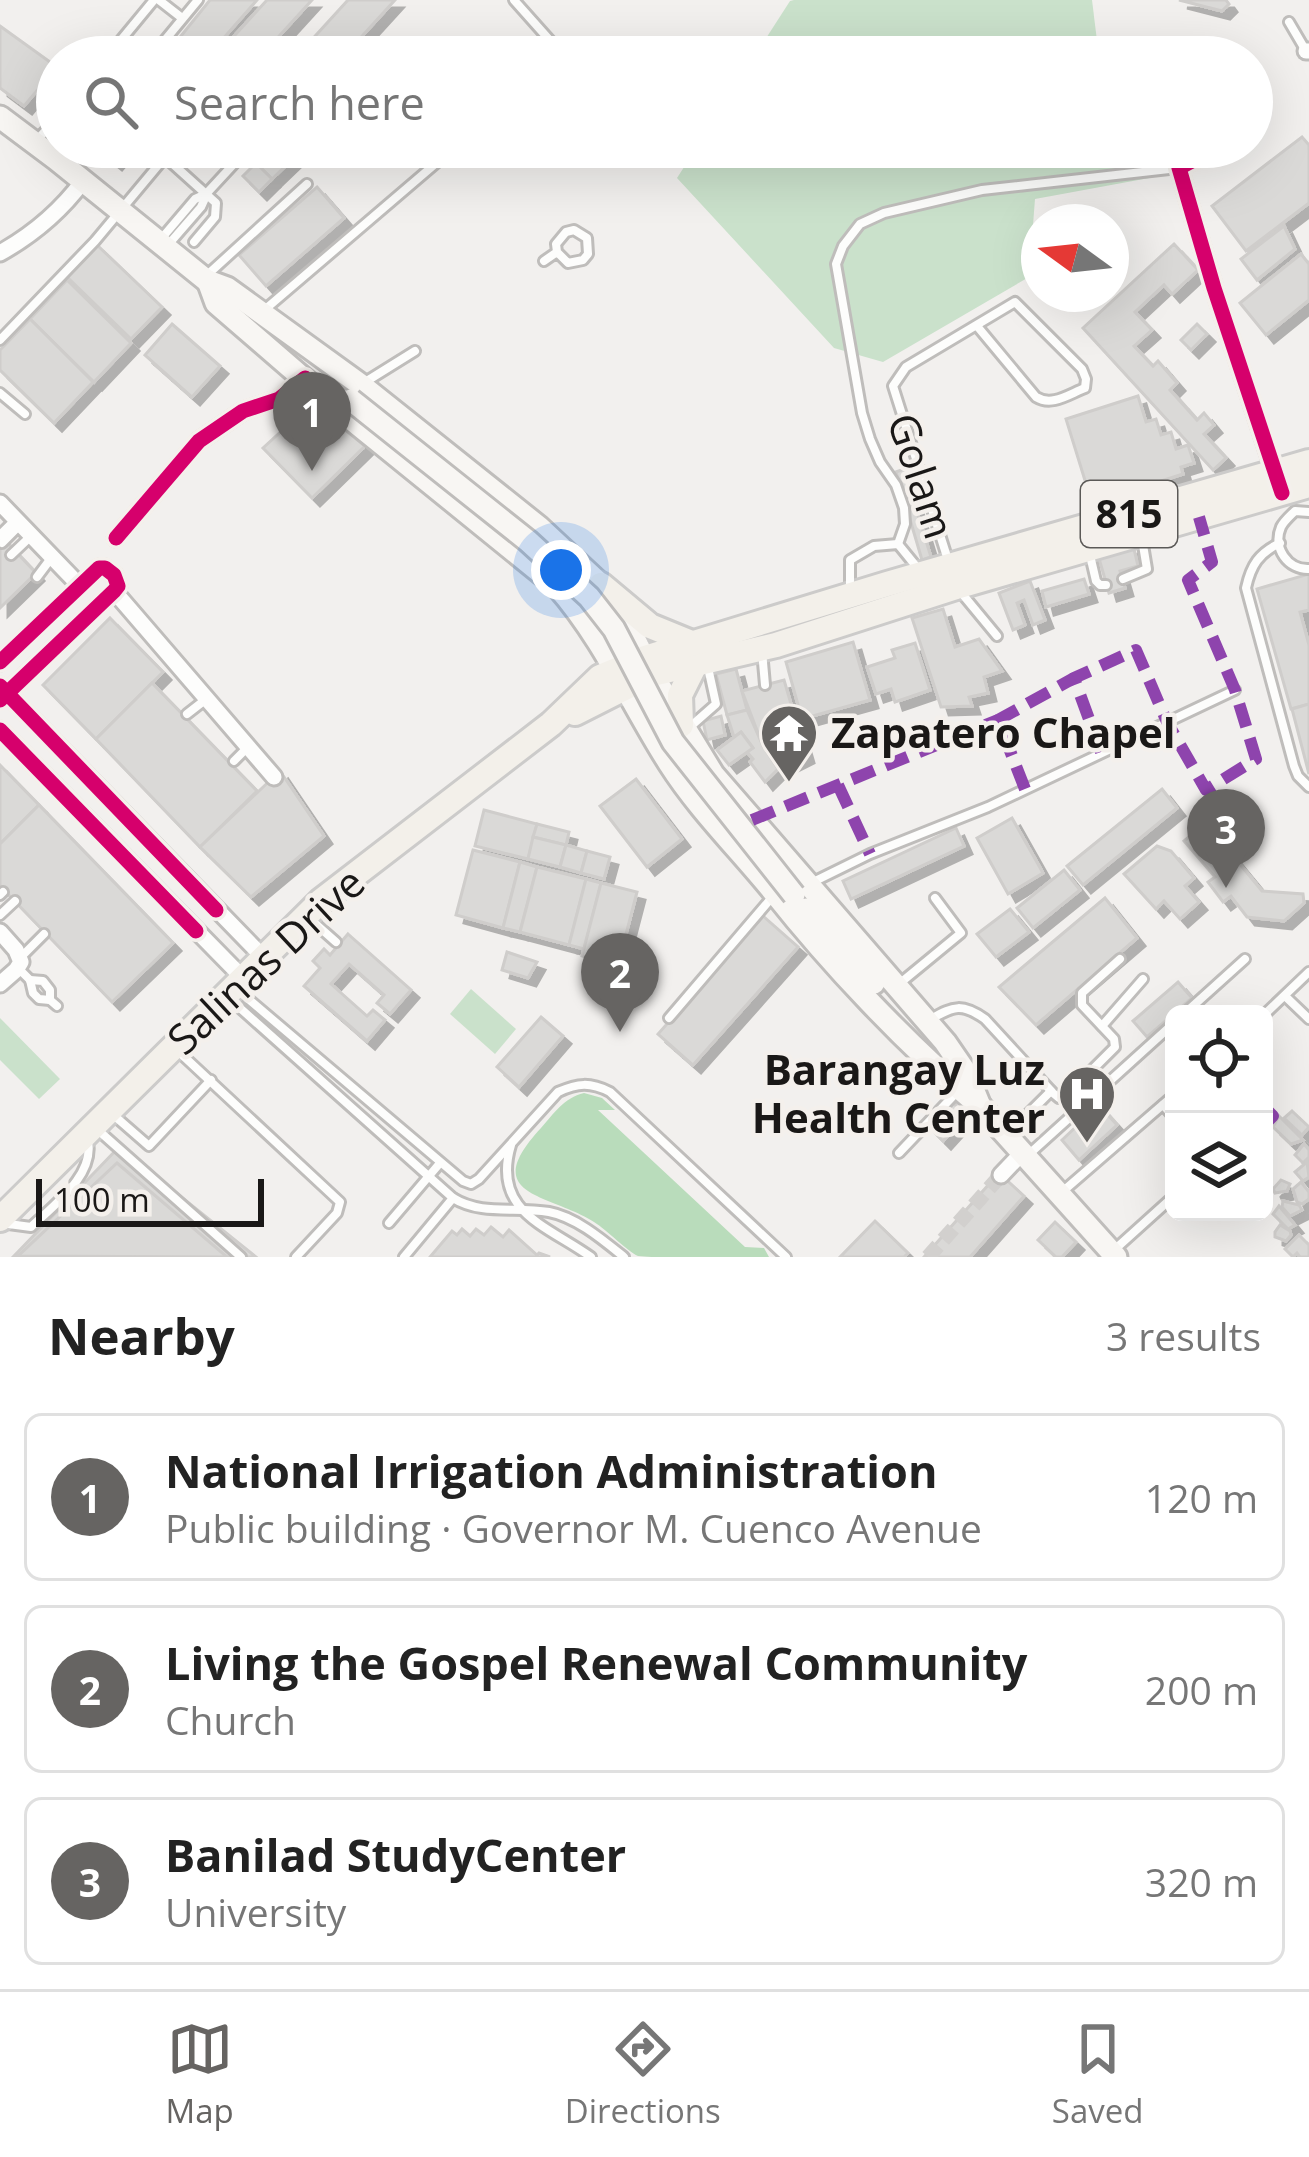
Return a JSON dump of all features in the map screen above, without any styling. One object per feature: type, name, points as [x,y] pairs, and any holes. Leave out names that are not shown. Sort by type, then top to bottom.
[{"type":"main road","points":[[0,117],[35,142]]},
{"type":"main road","points":[[76,168],[83,181],[206,279],[539,527],[650,626],[699,656],[680,695],[685,730]]},
{"type":"main road","points":[[206,279],[261,313],[589,597],[614,629],[673,742],[926,1060],[980,1106]]},
{"type":"main road","points":[[206,279],[216,302],[530,562],[572,603],[698,805],[897,986],[967,1074],[980,1106]]},
{"type":"main road","name":"815","points":[[618,679],[649,666],[762,648],[953,577],[1036,535],[1284,492],[1309,463]]},
{"type":"main road","name":"815","points":[[699,656],[850,596],[923,574],[953,577],[1089,550],[1309,485]]},
{"type":"main road","points":[[572,603],[592,602],[600,583]]},
{"type":"main road","points":[[600,583],[685,730],[720,769],[792,891],[1114,1255]]},
{"type":"main road","name":"Salinas Drive","points":[[3,1211],[321,901],[551,724],[618,679]]},
{"type":"main road","points":[[664,755],[668,740],[685,730]]},
{"type":"street","points":[[1179,168],[1214,288],[1284,492]]},
{"type":"street","points":[[0,253],[39,230],[83,181]]},
{"type":"street","points":[[116,538],[199,442],[243,411],[279,399],[304,378]]},
{"type":"street","points":[[0,502],[80,586]]},
{"type":"street","points":[[0,662],[99,568],[117,580],[114,591],[2,693],[263,957]]},
{"type":"street","points":[[114,591],[274,777]]},
{"type":"street","points":[[0,730],[234,987]]},
{"type":"street","points":[[0,984],[23,969],[2,939]]},
{"type":"street","points":[[1001,1175],[1018,1148]]},
{"type":"lane","points":[[125,36],[156,0],[182,18]]},
{"type":"lane","points":[[168,36],[198,0]]},
{"type":"lane","points":[[514,0],[545,36]]},
{"type":"lane","points":[[1289,22],[1307,51]]},
{"type":"lane","points":[[0,340],[156,168]]},
{"type":"lane","points":[[177,168],[216,203],[215,217],[194,242]]},
{"type":"lane","points":[[163,244],[201,207],[206,194],[230,168]]},
{"type":"lane","points":[[261,313],[430,168]]},
{"type":"lane","points":[[898,544],[905,524],[904,508],[862,412],[836,264],[843,246],[860,224],[884,213],[982,190],[1179,168]]},
{"type":"lane","points":[[206,279],[307,184]]},
{"type":"lane","points":[[574,230],[587,238],[588,254],[583,260],[568,263],[557,252],[556,244],[566,232],[574,230]]},
{"type":"lane","points":[[544,261],[557,252]]},
{"type":"lane","points":[[1015,302],[1082,369],[1085,388],[1052,402],[1042,401],[976,326],[1015,302]]},
{"type":"lane","name":"Golam","points":[[953,577],[892,386],[906,367],[976,326]]},
{"type":"lane","points":[[356,392],[415,351]]},
{"type":"lane","points":[[0,394],[25,414]]},
{"type":"lane","points":[[1284,492],[1309,512]]},
{"type":"lane","points":[[1284,492],[1280,543],[1285,560],[1297,570],[1309,569]]},
{"type":"lane","points":[[1,539],[23,526]]},
{"type":"lane","points":[[11,555],[23,526]]},
{"type":"lane","points":[[1123,579],[1148,569],[1141,535]]},
{"type":"lane","points":[[1280,543],[1263,550],[1250,570],[1246,588],[1294,766],[1309,787]]},
{"type":"lane","points":[[898,544],[923,574]]},
{"type":"lane","points":[[850,596],[850,560],[874,546],[898,544]]},
{"type":"lane","points":[[1089,550],[1096,581],[1106,585]]},
{"type":"lane","points":[[37,578],[52,556]]},
{"type":"lane","points":[[953,577],[997,636]]},
{"type":"lane","points":[[762,648],[765,685]]},
{"type":"lane","points":[[685,730],[716,704],[699,656]]},
{"type":"lane","points":[[669,1018],[792,891],[988,807],[1235,690]]},
{"type":"lane","points":[[188,714],[206,699]]},
{"type":"lane","points":[[234,761],[248,747]]},
{"type":"lane","points":[[897,986],[961,933],[935,898]]},
{"type":"lane","points":[[0,915],[14,901]]},
{"type":"lane","points":[[306,916],[336,942]]},
{"type":"lane","points":[[44,934],[23,969],[44,981],[53,1003]]},
{"type":"lane","points":[[927,1022],[952,1007],[972,1010],[1051,1091],[1059,1098],[1066,1096],[1115,1047],[1114,1039],[1082,1005],[1082,993],[1120,958]]},
{"type":"lane","points":[[1194,1005],[1245,959]]},
{"type":"lane","points":[[1273,1008],[1309,972]]},
{"type":"lane","points":[[1102,1026],[1143,979]]},
{"type":"lane","points":[[234,987],[463,1181],[471,1184],[479,1179],[558,1092],[574,1085],[596,1085],[610,1092],[786,1257]]},
{"type":"lane","points":[[234,987],[453,1198],[468,1208],[552,1212],[624,1257]]},
{"type":"lane","points":[[1285,997],[1309,1019]]},
{"type":"lane","points":[[1018,1148],[1165,1030]]},
{"type":"lane","points":[[173,1047],[340,1202],[337,1214],[296,1257]]},
{"type":"lane","points":[[96,1124],[149,1146],[211,1080]]},
{"type":"lane","points":[[899,1153],[959,1088]]},
{"type":"lane","points":[[1018,1148],[1051,1091]]},
{"type":"lane","points":[[1060,1195],[1163,1105],[1170,1113]]},
{"type":"lane","points":[[96,1124],[242,1257]]},
{"type":"lane","points":[[512,1143],[505,1173],[512,1198],[546,1231],[592,1257]]},
{"type":"lane","points":[[389,1223],[440,1163]]},
{"type":"lane","points":[[404,1257],[453,1198]]},
{"type":"lane","points":[[1114,1255],[1165,1205]]},
{"type":"green space","points":[[1092,0],[1096,36],[768,36],[790,1]]},
{"type":"green space","points":[[683,168],[1170,168],[1171,174],[1021,204],[1021,282],[883,362],[834,348],[677,178]]},
{"type":"green space","points":[[471,989],[516,1029],[495,1054],[450,1014]]},
{"type":"green space","points":[[0,1018],[60,1079],[39,1099],[0,1060]]},
{"type":"green space","points":[[584,1093],[602,1098],[615,1110],[598,1110],[745,1247],[764,1248],[769,1257],[638,1256],[594,1222],[527,1190],[516,1168],[523,1151],[560,1107]]},
{"type":"building","points":[[210,0],[257,0],[225,36],[181,36]]},
{"type":"building","points":[[267,0],[312,0],[279,36],[234,36]]},
{"type":"building","points":[[348,0],[395,0],[362,36],[315,36]]},
{"type":"building","points":[[1179,0],[1226,0],[1229,4],[1222,11]]},
{"type":"building","points":[[0,26],[36,52],[36,92],[24,106],[0,88]]},
{"type":"building","points":[[1302,137],[1309,145],[1309,203],[1246,251],[1212,206],[1262,168],[1273,168],[1273,159]]},
{"type":"building","points":[[251,168],[261,168],[272,179],[259,192],[243,176]]},
{"type":"building","points":[[261,168],[283,168],[272,179]]},
{"type":"building","points":[[317,187],[344,218],[266,286],[239,255]]},
{"type":"building","points":[[1284,226],[1295,249],[1257,280],[1241,259]]},
{"type":"building","points":[[96,244],[162,307],[131,339],[66,276]]},
{"type":"building","points":[[1174,244],[1198,270],[1172,294],[1164,285],[1135,312],[1152,330],[1134,346],[1153,366],[1158,361],[1177,383],[1170,390],[1197,420],[1204,413],[1214,425],[1204,434],[1226,458],[1213,470],[1083,328],[1100,312],[1129,312],[1129,286]]},
{"type":"building","points":[[1301,254],[1309,264],[1309,300],[1266,335],[1240,303]]},
{"type":"building","points":[[67,280],[131,343],[94,382],[30,319]]},
{"type":"building","points":[[30,319],[93,382],[54,423],[0,370],[0,350]]},
{"type":"building","points":[[172,324],[220,366],[192,397],[145,355]]},
{"type":"building","points":[[1197,324],[1207,334],[1191,350],[1181,340]]},
{"type":"building","points":[[1138,396],[1146,422],[1156,419],[1161,435],[1171,432],[1176,449],[1188,445],[1194,463],[1181,467],[1183,474],[1092,503],[1066,419]]},
{"type":"building","points":[[312,403],[365,446],[312,498],[263,448]]},
{"type":"building","points":[[904,469],[931,557],[922,560],[896,472]]},
{"type":"building","points":[[0,535],[36,573],[0,608]]},
{"type":"building","points":[[1133,545],[1138,566],[1120,571],[1125,588],[1109,593],[1098,555]]},
{"type":"building","points":[[1309,574],[1309,610],[1300,612],[1309,645],[1309,704],[1291,709],[1257,589]]},
{"type":"building","points":[[1084,579],[1089,594],[1046,607],[1042,591]]},
{"type":"building","points":[[1030,581],[1045,620],[1033,625],[1024,600],[1017,603],[1025,625],[1013,630],[999,593]]},
{"type":"building","points":[[943,609],[955,647],[979,639],[1002,671],[984,677],[988,693],[969,697],[972,706],[941,707],[912,618]]},
{"type":"building","points":[[110,618],[163,672],[96,739],[43,685]]},
{"type":"building","points":[[853,642],[870,700],[802,719],[786,662]]},
{"type":"building","points":[[915,643],[930,690],[895,702],[891,689],[876,694],[867,667],[895,658],[892,650]]},
{"type":"building","points":[[736,669],[747,710],[727,715],[716,674]]},
{"type":"building","points":[[784,680],[806,755],[778,769],[763,746],[742,691]]},
{"type":"building","points":[[152,683],[257,791],[200,847],[96,739]]},
{"type":"building","points":[[1309,704],[1309,774],[1292,709]]},
{"type":"building","points":[[747,710],[778,769],[765,782],[750,762],[753,759],[747,752],[753,748],[741,732],[734,737],[727,715]]},
{"type":"building","points":[[721,716],[725,735],[707,740],[703,721]]},
{"type":"building","points":[[741,732],[753,748],[729,765],[717,750]]},
{"type":"building","points":[[0,765],[39,805],[0,844]]},
{"type":"building","points":[[280,771],[324,836],[251,897],[200,847]]},
{"type":"building","points":[[636,779],[682,839],[647,867],[600,806]]},
{"type":"building","points":[[1162,789],[1177,808],[1083,885],[1067,866]]},
{"type":"building","points":[[39,805],[173,943],[112,1002],[0,886],[0,844]]},
{"type":"building","points":[[484,810],[537,824],[528,859],[475,846]]},
{"type":"building","points":[[1219,812],[1236,833],[1224,845],[1262,891],[1303,894],[1304,903],[1284,921],[1247,917],[1231,896],[1223,902],[1208,882],[1215,877],[1184,841]]},
{"type":"building","points":[[1012,818],[1043,873],[1008,894],[977,838]]},
{"type":"building","points":[[537,824],[569,832],[566,845],[533,837]]},
{"type":"building","points":[[956,828],[964,846],[851,899],[843,881]]},
{"type":"building","points":[[533,837],[566,845],[560,867],[528,859]]},
{"type":"building","points":[[566,845],[587,851],[581,873],[560,867]]},
{"type":"building","points":[[1157,846],[1171,851],[1194,878],[1185,886],[1199,902],[1180,919],[1164,901],[1156,909],[1124,874]]},
{"type":"building","points":[[473,850],[520,862],[503,928],[456,915]]},
{"type":"building","points":[[587,851],[610,857],[604,879],[581,873]]},
{"type":"building","points":[[520,862],[537,867],[520,932],[503,928]]},
{"type":"building","points":[[537,867],[586,879],[569,945],[520,932]]},
{"type":"building","points":[[1064,870],[1080,890],[1033,928],[1017,908]]},
{"type":"building","points":[[586,879],[601,883],[584,949],[569,945]]},
{"type":"building","points":[[601,883],[637,892],[618,965],[582,956]]},
{"type":"building","points":[[1105,898],[1137,938],[1036,1025],[999,987]]},
{"type":"building","points":[[1010,909],[1029,932],[996,957],[977,934]]},
{"type":"building","points":[[763,916],[798,947],[693,1065],[658,1034]]},
{"type":"building","points":[[348,934],[411,990],[390,1014],[377,1003],[384,995],[349,964],[331,984],[367,1016],[373,1010],[385,1020],[367,1041],[304,986],[320,968],[313,961],[324,949],[330,955]]},
{"type":"building","points":[[507,952],[537,962],[528,978],[502,970]]},
{"type":"building","points":[[1178,982],[1192,998],[1184,1005],[1165,1005],[1165,1021],[1147,1037],[1133,1021]]},
{"type":"building","points":[[541,1017],[563,1036],[519,1087],[497,1067]]},
{"type":"building","points":[[954,1102],[963,1119],[943,1141],[930,1128]]},
{"type":"building","points":[[1099,1105],[1117,1125],[1079,1160],[1062,1140]]},
{"type":"building","points":[[1292,1111],[1309,1127],[1302,1135],[1284,1118]]},
{"type":"building","points":[[1279,1116],[1303,1140],[1291,1144],[1273,1127]]},
{"type":"building","points":[[1304,1144],[1309,1157],[1303,1163],[1295,1155]]},
{"type":"building","points":[[119,1147],[256,1257],[14,1256]]},
{"type":"building","points":[[1307,1162],[1309,1177],[1303,1181],[1295,1172]]},
{"type":"building","points":[[117,1163],[227,1257],[18,1256]]},
{"type":"building","points":[[999,1173],[1024,1196],[970,1257],[924,1257]]},
{"type":"building","points":[[1281,1180],[1290,1184],[1287,1191],[1275,1193]]},
{"type":"building","points":[[1301,1182],[1309,1192],[1302,1204],[1293,1189]]},
{"type":"building","points":[[1283,1201],[1299,1205],[1302,1210],[1290,1216]]},
{"type":"building","points":[[1279,1206],[1295,1225],[1288,1229],[1273,1214]]},
{"type":"building","points":[[875,1221],[908,1253],[904,1257],[840,1257]]},
{"type":"building","points":[[1055,1222],[1076,1242],[1062,1257],[1038,1240]]},
{"type":"building","points":[[1280,1225],[1290,1231],[1286,1241],[1275,1237]]},
{"type":"building","points":[[491,1227],[503,1237],[509,1230],[537,1255],[550,1257],[430,1257],[452,1231],[457,1235],[462,1229],[470,1236],[476,1229],[484,1235]]},
{"type":"building","points":[[1299,1235],[1309,1245],[1309,1257],[1297,1253],[1293,1257],[1285,1249]]},
{"type":"tunnel","points":[[928,1257],[1001,1175]]},
{"type":"marked path","points":[[1101,752],[1074,678],[1136,650],[1167,722],[1206,790],[1256,759],[1235,690],[1188,580],[1212,562],[1199,517]]},
{"type":"marked path","points":[[1025,789],[998,720],[1074,678]]},
{"type":"marked path","points":[[752,820],[998,720]]},
{"type":"marked path","points":[[838,785],[870,854]]},
{"type":"cycle path","points":[[1179,168],[1282,493]]},
{"type":"cycle path","points":[[116,538],[199,441],[243,411],[279,399],[305,378]]},
{"type":"cycle path","points":[[0,662],[99,568],[114,575],[118,586],[114,591],[0,700]]},
{"type":"cycle path","points":[[0,686],[216,910]]},
{"type":"cycle path","points":[[0,730],[196,931]]},
{"type":"place","name":"National Irrigation Administration","points":[[312,471]]},
{"type":"place","name":"Zapatero Chapel","points":[[789,784]]},
{"type":"place","name":"Banilad StudyCenter","points":[[1226,888]]},
{"type":"place","name":"Living the Gospel Renewal Community","points":[[620,1032]]},
{"type":"place","name":"Barangay Luz Health Center","points":[[1087,1145]]}]
